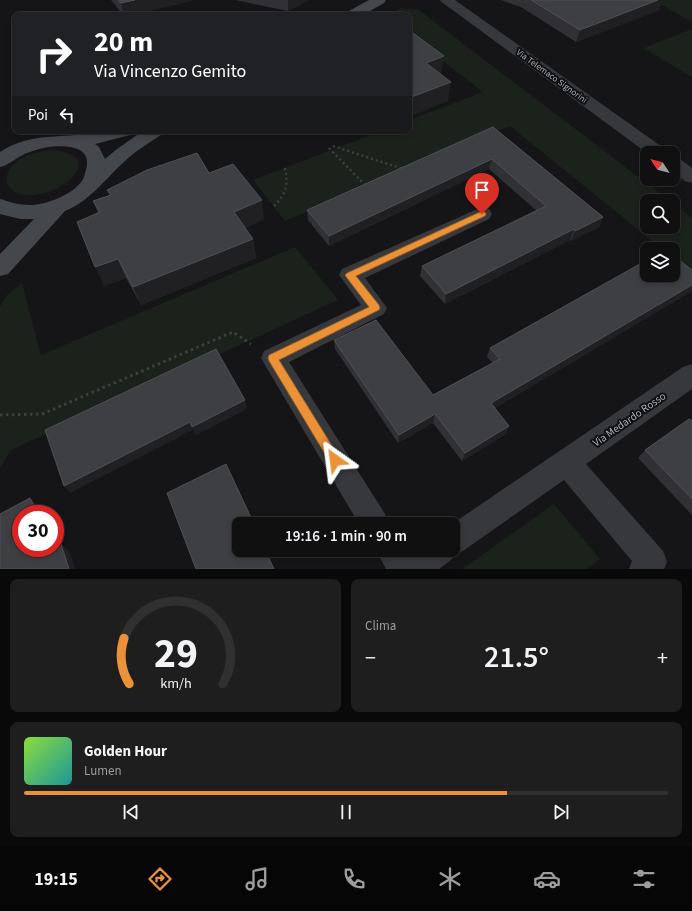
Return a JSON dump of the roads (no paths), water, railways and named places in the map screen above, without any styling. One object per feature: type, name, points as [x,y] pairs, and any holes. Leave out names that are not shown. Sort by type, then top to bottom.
[{"type":"street","points":[[357,12],[379,0]]},
{"type":"street","name":"Via Telemaco Signorini","points":[[446,0],[648,146]]},
{"type":"street","points":[[0,151],[20,148],[43,141],[73,141],[98,138],[113,134]]},
{"type":"street","points":[[0,206],[16,211],[30,212],[58,206],[78,195],[119,156],[150,134]]},
{"type":"street","points":[[73,141],[89,148],[97,158],[97,172],[92,181]]},
{"type":"street","points":[[0,161],[20,148]]},
{"type":"street","points":[[680,168],[692,177]]},
{"type":"street","points":[[0,268],[58,206]]},
{"type":"street","points":[[371,517],[272,358],[376,308],[350,275],[482,214]]},
{"type":"street","name":"Via Medardo Rosso","points":[[460,537],[692,375]]},
{"type":"street","points":[[567,463],[652,562],[644,569]]},
{"type":"street","points":[[395,557],[403,569]]},
{"type":"street","points":[[413,569],[430,557]]}]
